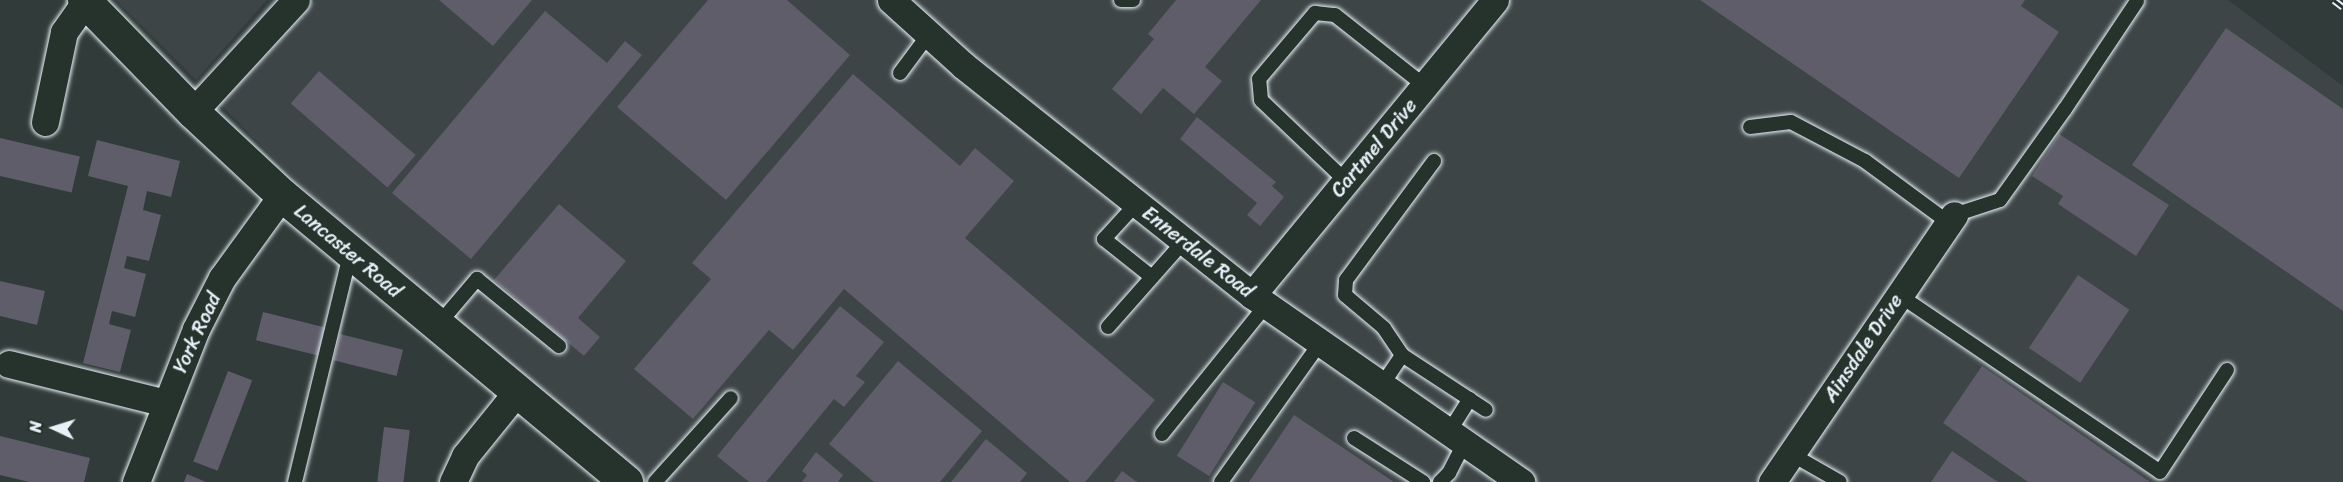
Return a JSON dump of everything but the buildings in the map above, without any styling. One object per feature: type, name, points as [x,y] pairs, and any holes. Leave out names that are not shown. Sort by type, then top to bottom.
[{"type":"street","points":[[193,112],[296,0]]},
{"type":"street","name":"Cartmel Drive","points":[[1259,300],[1346,181],[1495,0]]},
{"type":"street","name":"Lancaster Road","points":[[45,122],[64,32],[84,1],[193,112],[282,195],[516,393],[626,482]]},
{"type":"street","name":"Ennerdale Road","points":[[898,2],[964,66],[1259,300],[1521,482]]},
{"type":"street","name":"York Road","points":[[136,482],[196,329],[222,278],[282,195]]},
{"type":"street","name":"Ainsdale Drive","points":[[1772,482],[1951,219]]},
{"type":"street","points":[[9,364],[166,403]]},
{"type":"street","points":[[453,482],[465,456],[516,393]]},
{"type":"lane","points":[[1121,0],[1133,0]]},
{"type":"lane","points":[[1750,127],[1791,122],[1865,161],[1951,219],[2000,200],[2065,109],[2137,1]]},
{"type":"lane","points":[[1346,181],[1261,100],[1259,79],[1315,13],[1335,15],[1425,86]]},
{"type":"lane","points":[[900,73],[929,34]]},
{"type":"lane","points":[[1434,161],[1346,280],[1345,295],[1384,328],[1402,355],[1486,410]]},
{"type":"lane","points":[[1137,203],[1104,239],[1152,277]]},
{"type":"lane","points":[[1108,327],[1185,241]]},
{"type":"lane","points":[[295,482],[351,253]]},
{"type":"lane","points":[[437,326],[477,279],[559,346]]},
{"type":"lane","points":[[1899,295],[2160,472],[2227,370]]},
{"type":"lane","points":[[1162,434],[1259,300]]},
{"type":"lane","points":[[1221,482],[1320,343]]},
{"type":"lane","points":[[1382,385],[1402,355]]},
{"type":"lane","points":[[655,482],[731,398]]},
{"type":"lane","points":[[1440,482],[1449,472],[1457,437],[1470,399]]},
{"type":"lane","points":[[1354,438],[1423,482]]},
{"type":"lane","points":[[1791,454],[1840,482]]},
{"type":"shaded area","points":[[116,0],[267,0],[196,80]]},
{"type":"shaded area","points":[[316,0],[2228,0],[2343,86],[2343,482],[652,482],[524,378],[306,190],[219,103]]},
{"type":"railway","points":[[2334,0],[2343,7]]}]
